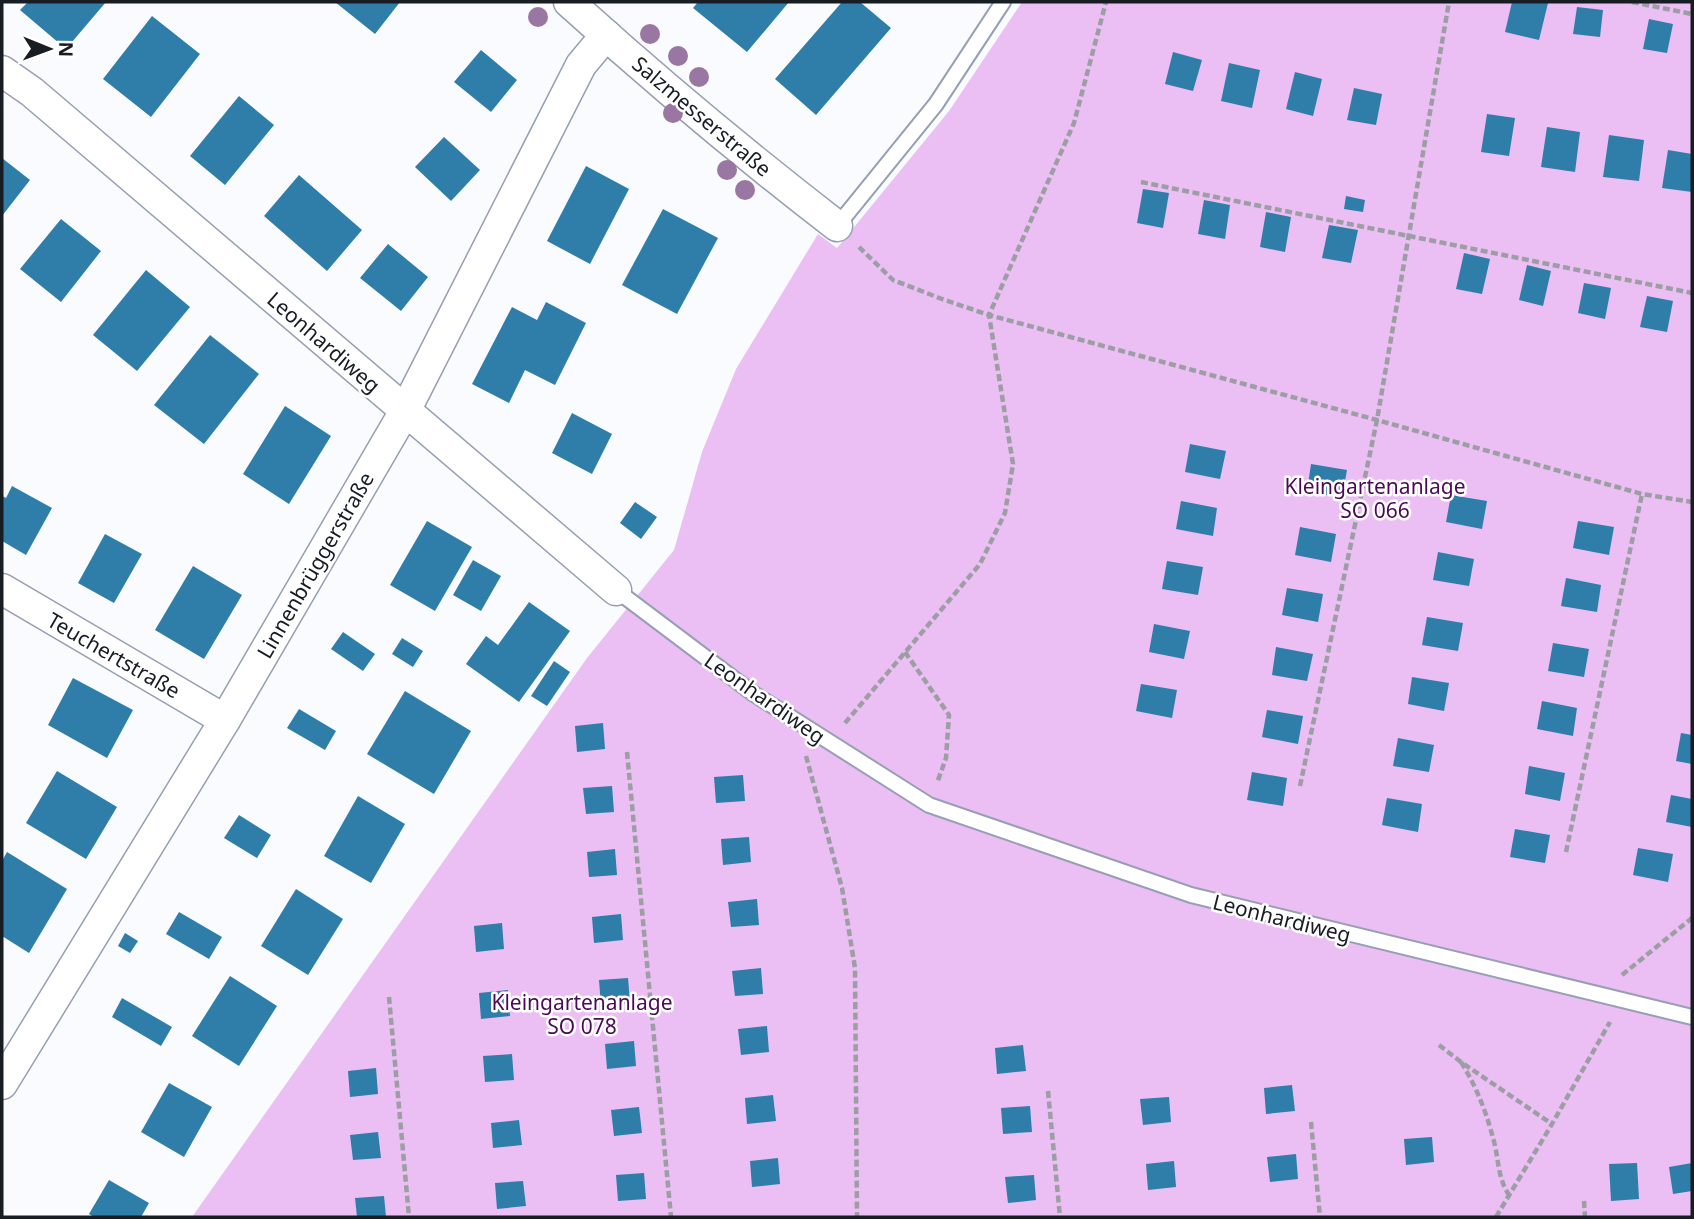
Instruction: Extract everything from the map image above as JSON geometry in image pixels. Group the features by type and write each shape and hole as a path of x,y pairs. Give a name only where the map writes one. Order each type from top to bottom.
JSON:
{"street":[{"name":"Salzmesserstraße","path":"569,2 777,179 837,226"},
{"name":"Linnenbrüggerstraße","path":"2,1084 225,720 405,411 581,65 606,35"},
{"name":"Leonhardiweg","path":"2,71 32,92 615,590"},
{"name":"Teuchertstraße","path":"2,589 225,720"}],"lane":[{"path":"837,226 936,104 1003,2"},
{"name":"Leonhardiweg","path":"615,590 754,694 929,805 1191,895 1692,1017"}],"path":[{"path":"829,743 980,564 1005,513 1013,464 989,315 1074,123 1107,2"},
{"path":"1300,786 1377,419 1449,2"},
{"path":"1632,2 1692,14"},
{"path":"1142,182 1692,293"},
{"path":"837,226 893,279 989,315 1377,419 1642,494 1692,502"},
{"path":"1566,852 1642,494"},
{"path":"905,652 949,715 946,758 929,805"},
{"path":"805,727 806,753 842,888 855,968 857,1217"},
{"path":"627,752 671,1217"},
{"path":"1598,994 1692,918"},
{"path":"389,997 409,1217"},
{"path":"1496,1217 1623,1000"},
{"path":"1439,1045 1552,1124"},
{"path":"1461,1062 1487,1115 1502,1184 1509,1196"},
{"path":"1048,1091 1060,1217"},
{"path":"1311,1122 1320,1217"},
{"path":"1584,1201 1585,1217"}],"green space":[{"path":"1022,2 1692,2 1692,1217 192,1217 587,658 674,550 702,452 736,369 818,234 837,248 949,111"}],"building":[{"path":"28,2 106,2 66,49 20,10"},
{"path":"335,2 400,2 375,34"},
{"path":"698,2 789,2 747,52 693,8"},
{"path":"842,2 860,2 891,28 816,115 775,79"},
{"path":"1512,2 1548,3 1539,40 1505,32"},
{"path":"1577,7 1603,10 1600,37 1573,34"},
{"path":"152,16 200,54 151,117 103,79"},
{"path":"1649,19 1673,24 1667,53 1643,49"},
{"path":"481,50 517,80 491,112 454,82"},
{"path":"1173,52 1202,60 1193,91 1165,84"},
{"path":"1229,63 1260,70 1252,108 1221,101"},
{"path":"1295,72 1322,79 1313,116 1286,109"},
{"path":"1354,88 1382,94 1376,125 1347,120"},
{"path":"239,96 274,125 225,185 190,156"},
{"path":"1487,114 1515,118 1509,156 1481,152"},
{"path":"1547,127 1580,132 1575,172 1541,167"},
{"path":"1609,135 1644,140 1639,181 1603,177"},
{"path":"444,137 480,170 451,201 415,167"},
{"path":"1668,150 1692,154 1692,192 1662,188"},
{"path":"2,158 30,180 2,216"},
{"path":"586,166 629,189 590,264 547,241"},
{"path":"299,175 362,230 327,271 264,216"},
{"path":"1143,189 1169,193 1163,228 1137,223"},
{"path":"1346,196 1365,200 1363,212 1344,209"},
{"path":"1204,200 1230,205 1225,239 1198,234"},
{"path":"663,209 718,238 677,314 622,285"},
{"path":"1266,212 1291,217 1285,252 1260,247"},
{"path":"61,219 101,251 61,302 20,269"},
{"path":"1329,225 1358,230 1351,263 1322,258"},
{"path":"388,244 428,277 401,311 360,278"},
{"path":"1464,253 1490,259 1482,294 1456,289"},
{"path":"1527,265 1551,271 1543,306 1519,300"},
{"path":"146,270 190,307 137,371 93,335"},
{"path":"1584,283 1611,288 1605,319 1578,313"},
{"path":"1647,296 1673,301 1667,332 1640,327"},
{"path":"546,302 586,323 555,385 525,370 509,403 472,384 512,307 537,320"},
{"path":"210,335 259,374 204,444 154,405"},
{"path":"285,406 331,436 289,504 243,474"},
{"path":"572,413 612,434 592,474 552,453"},
{"path":"1190,444 1226,451 1220,479 1185,472"},
{"path":"1311,464 1347,470 1342,498 1307,491"},
{"path":"12,486 52,508 26,555 2,541 2,496 6,498"},
{"path":"1451,495 1487,501 1482,529 1446,522"},
{"path":"1181,501 1217,508 1213,536 1176,529"},
{"path":"635,502 657,517 641,539 620,523"},
{"path":"427,521 472,547 435,611 390,585"},
{"path":"1578,521 1614,527 1609,555 1573,548"},
{"path":"1300,527 1336,534 1331,562 1295,555"},
{"path":"105,534 142,554 114,603 78,583"},
{"path":"1438,552 1474,559 1469,586 1433,580"},
{"path":"473,560 501,576 481,611 453,595"},
{"path":"1167,561 1203,567 1198,595 1162,589"},
{"path":"193,566 242,595 204,659 155,630"},
{"path":"1566,578 1601,585 1597,612 1561,606"},
{"path":"1287,588 1323,594 1318,622 1282,615"},
{"path":"529,602 570,631 519,702 466,664 486,636 498,645"},
{"path":"1427,617 1463,623 1458,651 1422,645"},
{"path":"1154,624 1190,631 1184,659 1149,652"},
{"path":"343,632 375,654 363,671 331,649"},
{"path":"402,638 423,651 413,667 392,654"},
{"path":"1553,643 1589,649 1584,677 1548,671"},
{"path":"1276,647 1313,654 1307,681 1272,675"},
{"path":"554,661 570,672 547,706 531,696"},
{"path":"1412,677 1449,683 1444,711 1408,704"},
{"path":"73,678 133,710 107,758 48,725"},
{"path":"1141,684 1177,690 1172,718 1136,711"},
{"path":"405,691 471,731 434,794 367,754"},
{"path":"1542,701 1577,708 1573,736 1537,729"},
{"path":"299,709 336,731 325,750 287,728"},
{"path":"1267,710 1303,716 1298,744 1262,737"},
{"path":"603,723 605,749 577,752 575,726"},
{"path":"1681,733 1692,735 1692,764 1676,761"},
{"path":"1398,738 1434,745 1429,772 1393,766"},
{"path":"1529,766 1565,773 1560,801 1525,794"},
{"path":"57,771 117,807 86,859 26,823"},
{"path":"1252,772 1287,778 1283,806 1247,800"},
{"path":"743,775 745,801 716,803 714,777"},
{"path":"612,786 614,812 586,814 583,788"},
{"path":"1671,795 1692,799 1692,827 1666,822"},
{"path":"358,796 405,824 371,883 324,856"},
{"path":"1387,798 1422,804 1418,832 1382,825"},
{"path":"239,815 271,835 257,858 224,838"},
{"path":"1515,829 1550,835 1545,863 1510,857"},
{"path":"749,837 751,862 723,865 721,839"},
{"path":"1638,848 1673,854 1668,882 1633,875"},
{"path":"615,849 617,875 589,877 587,852"},
{"path":"7,852 67,889 29,953 2,936 2,861"},
{"path":"296,889 343,919 308,975 261,946"},
{"path":"757,899 759,925 731,927 728,902"},
{"path":"179,912 222,937 209,959 166,934"},
{"path":"621,914 623,940 594,943 592,917"},
{"path":"502,923 504,949 476,952 474,926"},
{"path":"125,933 138,941 130,953 118,946"},
{"path":"761,968 763,994 735,996 732,971"},
{"path":"230,976 277,1006 239,1066 192,1036"},
{"path":"628,978 630,1003 601,1006 599,980"},
{"path":"508,990 510,1016 481,1019 479,993"},
{"path":"122,998 172,1027 161,1046 112,1017"},
{"path":"767,1026 769,1052 741,1055 738,1029"},
{"path":"634,1041 636,1066 607,1069 605,1044"},
{"path":"1023,1045 1026,1071 997,1074 995,1048"},
{"path":"512,1054 514,1080 485,1082 483,1056"},
{"path":"376,1068 378,1094 350,1097 348,1071"},
{"path":"169,1083 212,1107 184,1157 141,1132"},
{"path":"1292,1085 1295,1111 1266,1114 1264,1088"},
{"path":"773,1095 776,1121 747,1124 745,1098"},
{"path":"1169,1097 1171,1122 1143,1125 1140,1099"},
{"path":"1030,1106 1032,1132 1003,1134 1001,1108"},
{"path":"639,1107 642,1133 614,1136 611,1110"},
{"path":"519,1120 522,1145 493,1148 491,1123"},
{"path":"378,1132 381,1158 353,1160 350,1135"},
{"path":"1432,1137 1434,1162 1406,1165 1404,1139"},
{"path":"1296,1154 1298,1179 1270,1182 1267,1157"},
{"path":"778,1158 780,1184 752,1187 750,1161"},
{"path":"1174,1161 1176,1187 1148,1190 1146,1164"},
{"path":"1637,1163 1639,1199 1611,1201 1609,1164"},
{"path":"1692,1163 1692,1191 1673,1194 1669,1167"},
{"path":"644,1173 646,1199 618,1201 616,1175"},
{"path":"1034,1175 1036,1200 1008,1203 1005,1177"},
{"path":"109,1180 149,1203 141,1217 94,1217 89,1214"},
{"path":"523,1181 526,1206 497,1209 495,1183"},
{"path":"384,1196 386,1217 357,1217 355,1198"}],"park label":[{"name":"Kleingartenanlage SO 066","path":"1375,498"},
{"name":"Kleingartenanlage SO 078","path":"582,1014"}]}
